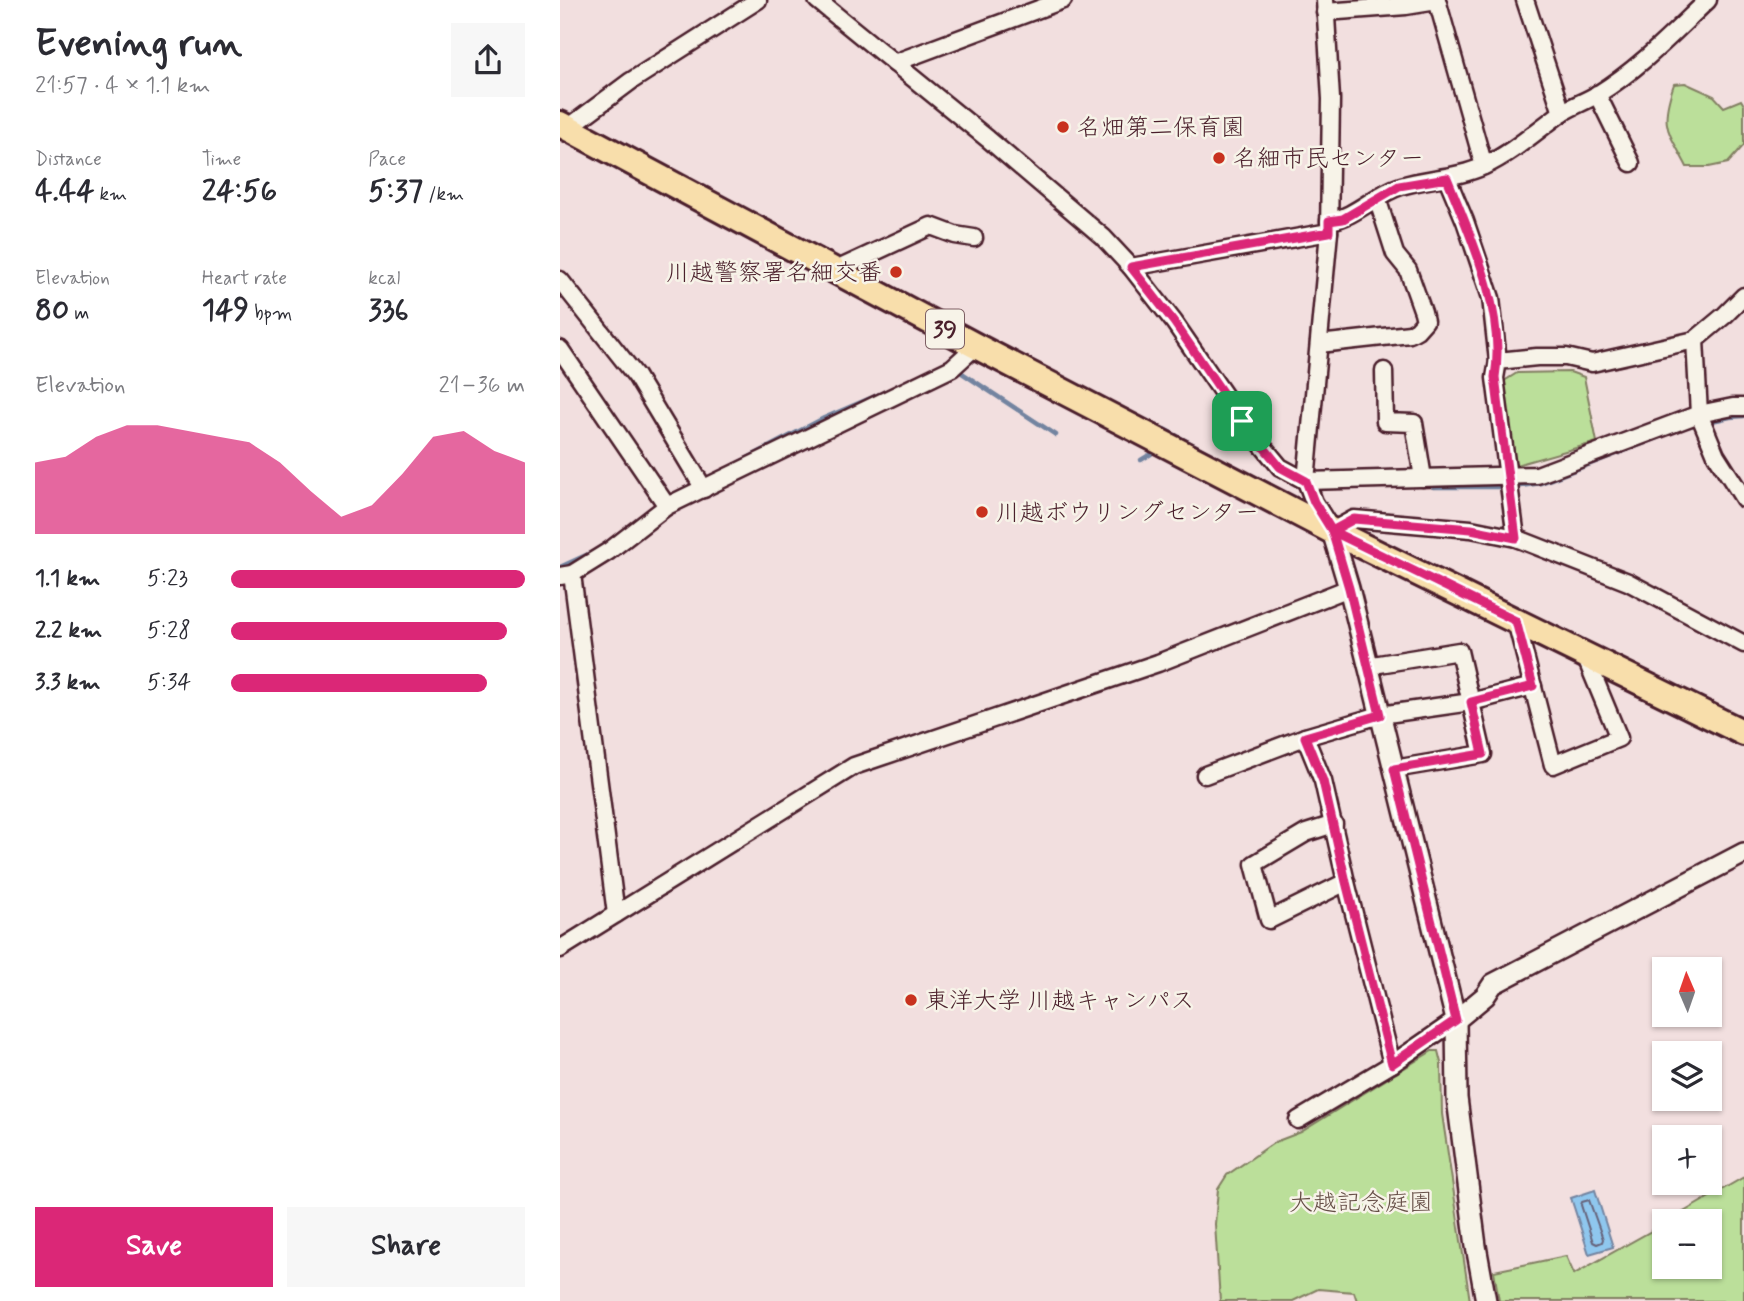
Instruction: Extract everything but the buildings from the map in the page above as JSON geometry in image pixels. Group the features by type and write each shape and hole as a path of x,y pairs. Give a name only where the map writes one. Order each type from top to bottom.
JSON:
{"main road":[{"name":"39","path":"563,129 1332,531 1744,733"}],"street":[{"path":"563,129 631,81 758,0"},
{"path":"817,0 1092,228 1131,267 1174,322 1242,421 1280,467 1306,481 1423,478 1509,484 1699,414 1744,407"},
{"path":"894,63 1028,7 1063,0"},
{"path":"1525,0 1562,113"},
{"path":"1131,267 1329,226 1399,186 1447,178 1484,166 1518,146 1562,113 1597,94 1665,42 1708,0"},
{"path":"1484,166 1437,1 1406,6 1325,6 1331,99 1329,226 1306,481 1314,502 1332,531 1349,588 1456,1020 1457,1098 1476,1246 1486,1301"},
{"path":"1597,94 1631,163"},
{"path":"1447,178 1491,298 1498,361 1495,377 1516,538"},
{"path":"1319,344 1410,334 1425,321 1408,270 1395,254 1377,198"},
{"path":"836,270 931,226 955,235 974,238"},
{"path":"560,280 636,376 704,489"},
{"path":"1498,361 1566,357 1592,363 1695,340 1744,296"},
{"path":"1695,340 1699,414 1716,456 1744,499"},
{"path":"616,914 566,575 609,551 667,506 947,371 976,345"},
{"path":"560,349 667,506"},
{"path":"1384,371 1385,422 1414,423 1423,478"},
{"path":"1332,531 1354,519 1471,529 1516,538 1628,582 1744,644"},
{"path":"560,950 854,766 1158,663 1349,588"},
{"path":"1516,621 1553,765 1619,738 1585,656"},
{"path":"1367,666 1459,651 1483,754 1394,769"},
{"path":"1205,775 1305,737 1380,715 1471,702 1533,686"},
{"path":"1305,737 1323,781 1392,1064"},
{"path":"1334,824 1306,833 1254,864 1269,920 1346,882"},
{"path":"1298,1120 1392,1064 1456,1020 1485,996 1493,984 1744,853"}],"green space":[{"path":"1685,83 1714,96 1724,107 1741,100 1744,105 1744,145 1728,163 1709,167 1687,167 1671,136 1667,119 1669,98 1674,84"},
{"path":"1570,372 1584,377 1597,442 1516,465 1501,383 1517,373"},
{"name":"大越記念庭園","path":"1432,1051 1438,1051 1441,1063 1442,1114 1470,1301 1357,1301 1354,1292 1318,1289 1293,1301 1220,1301 1215,1224 1218,1189 1227,1175 1275,1142 1301,1132"},
{"path":"1744,1177 1744,1301 1499,1301 1494,1271 1566,1256 1574,1274 1652,1231 1652,1279 1722,1279 1722,1209 1689,1209 1713,1195 1722,1195 1722,1190"}],"water":[{"path":"1595,1190 1613,1247 1589,1254 1571,1198"}],"waterway":[{"path":"962,373 1056,435"},
{"path":"736,464 824,418 889,390"},
{"path":"1685,427 1744,416"},
{"path":"1162,432 1164,429 1218,458"},
{"path":"1514,487 1541,483 1661,437"},
{"path":"1141,460 1151,454 1155,446"},
{"path":"1433,487 1505,487"},
{"path":"560,567 597,550"}],"place":[{"name":"名畑第二保育園","path":"1063,127"},
{"name":"名細市民センター","path":"1219,158"},
{"name":"川越警察署名細交番","path":"896,272"},
{"name":"川越ボウリングセンター","path":"982,512"},
{"name":"東洋大学 川越キャンパス","path":"911,1000"}],"route":[{"path":"1242,421 1174,322 1131,267 1329,232 1329,221 1343,219 1399,186 1447,178 1491,298 1498,361 1495,377 1516,538 1471,529 1354,519 1332,531 1516,621 1533,686 1471,702 1483,754 1394,769 1456,1020 1392,1064 1323,781 1305,737 1380,715 1332,531 1314,502 1306,481 1280,467 1242,421"}]}
